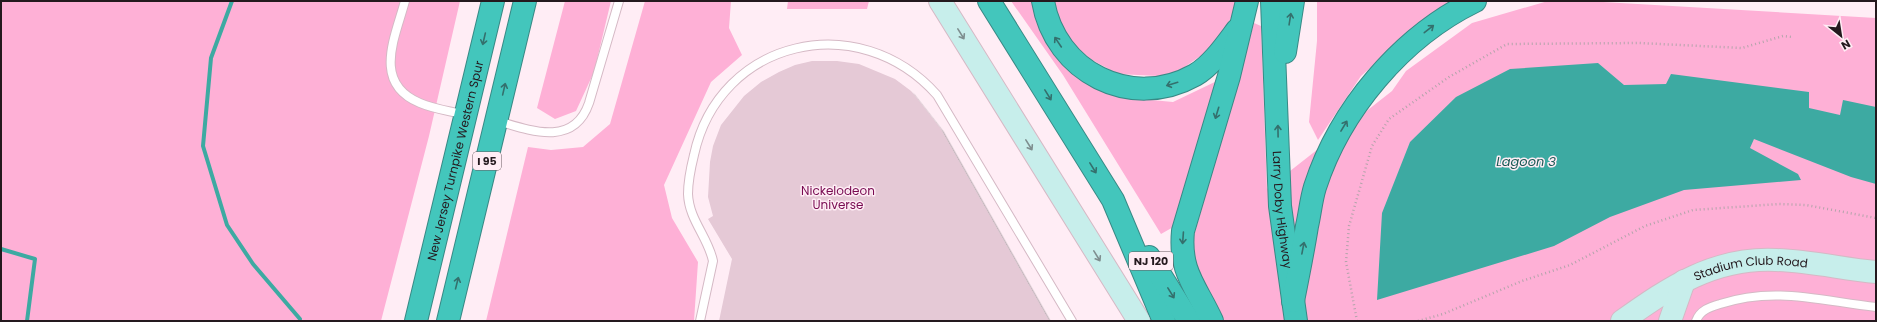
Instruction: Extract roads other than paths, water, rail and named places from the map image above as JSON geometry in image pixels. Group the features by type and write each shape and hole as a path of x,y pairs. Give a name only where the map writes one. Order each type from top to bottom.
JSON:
{"highway":[{"name":"New Jersey Turnpike Western Spur","path":"416,321 493,1"},
{"name":"I 95","path":"448,321 525,1"},
{"name":"NJ 120","path":"989,1 1189,321"},
{"path":"1042,1 1049,25 1069,56 1088,72 1112,83 1125,86 1151,88 1163,87 1196,74 1223,48 1241,25"},
{"path":"1212,321 1191,284 1185,268 1182,250 1183,236 1191,202 1229,76 1247,1"},
{"path":"1272,1 1277,99"},
{"path":"1277,99 1293,1"},
{"path":"1295,311 1314,189 1328,154 1346,122 1366,94 1399,55 1438,22 1475,1"},
{"name":"Larry Doby Highway","path":"1277,99 1280,206 1295,311"},
{"path":"1113,200 1164,321"}],"street":[{"path":"940,1 1128,312 1139,321"},
{"name":"Stadium Club Road","path":"1633,318 1684,281 1725,265 1755,260 1792,261 1876,272"},
{"path":"1670,321 1684,281"}],"lane":[{"path":"405,1 391,54 390,71 393,79 402,92 420,103 466,115"},
{"path":"497,121 531,130 548,132 565,130 579,122 590,103 619,1"},
{"path":"700,321 713,261 711,253 693,217 688,194 694,152 704,123 723,95 752,68 777,54 818,44 831,44 856,46 884,55 902,64 918,76 936,95 1072,321"},
{"path":"1696,321 1706,308 1730,300 1761,294 1798,296 1876,307"}],"water":[{"name":"Lagoon 3","path":"1598,63 1624,85 1666,84 1671,74 1809,92 1809,108 1840,115 1843,100 1876,107 1876,184 1851,177 1754,139 1750,148 1798,174 1801,180 1684,190 1610,217 1554,246 1377,300 1382,213 1410,142 1456,97 1510,69"}],"waterway":[{"path":"232,1 211,58 203,146 227,225 253,264 300,319"},
{"path":"1,249 35,259 27,321"}],"park label":[{"name":"Nickelodeon Universe","path":"838,197"}]}
